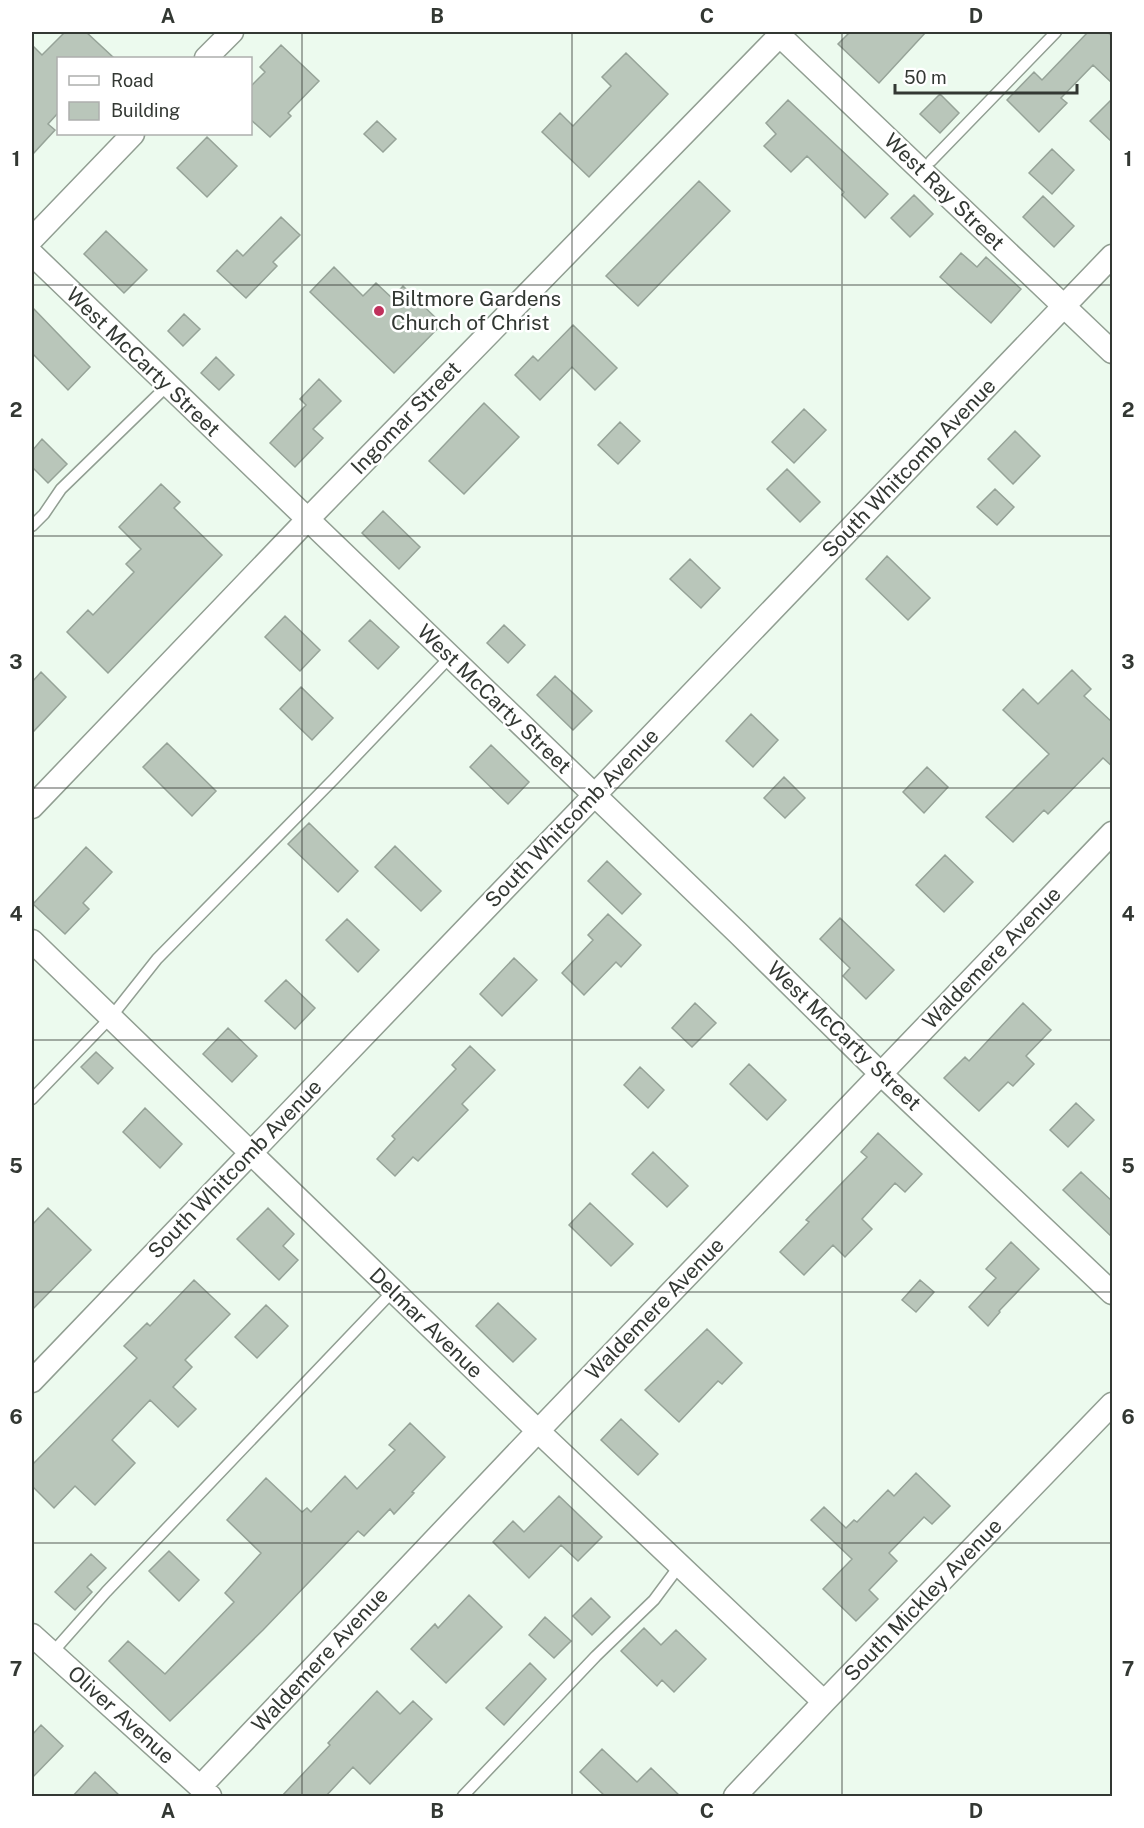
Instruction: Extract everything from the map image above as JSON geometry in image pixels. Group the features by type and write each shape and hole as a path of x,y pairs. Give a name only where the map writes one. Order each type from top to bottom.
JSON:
{"street":[{"path":"207,57 232,32"},
{"name":"West Ray Street","path":"780,33 1113,352"},
{"name":"Ingomar Street","path":"32,807 780,33"},
{"path":"32,239 133,135"},
{"name":"West McCarty Street","path":"32,254 881,1074 1113,1293"},
{"name":"South Whitcomb Avenue","path":"32,1381 1113,256"},
{"name":"Waldemere Avenue","path":"205,1792 538,1431 1113,833"},
{"name":"Delmar Avenue","path":"32,940 538,1431 824,1702"},
{"name":"South Mickley Avenue","path":"735,1797 1113,1404"},
{"name":"Oliver Avenue","path":"39,1645 205,1792"}],"lane":[{"path":"931,161 1056,32"},
{"path":"32,526 44,514 61,489 168,385"},
{"path":"32,1100 111,1017 157,959 450,657"},
{"path":"39,1645 106,1592 393,1291"},
{"path":"463,1797 596,1656 654,1600 680,1565"}],"building":[{"path":"65,32 86,32 113,57 57,57 57,114 48,124 55,130 32,155 32,45 42,55"},
{"path":"850,32 926,32 879,83 838,44"},
{"path":"1088,32 1107,32 1113,37 1113,84 1093,65 1061,98 1067,103 1039,132 1007,100 1034,72 1042,80"},
{"path":"281,45 319,81 288,113 291,116 270,137 252,121 252,85 265,72 260,67"},
{"path":"626,53 668,94 589,177 542,132 560,113 573,126 611,86 602,77"},
{"path":"940,94 959,113 940,133 920,114"},
{"path":"1113,98 1113,143 1090,121"},
{"path":"788,100 888,194 865,218 842,195 844,192 807,156 791,172 764,146 776,134 766,123"},
{"path":"377,121 396,139 383,152 364,134"},
{"path":"207,137 237,166 207,197 177,168"},
{"path":"1052,149 1074,170 1052,194 1029,173"},
{"path":"699,181 730,211 638,306 606,276"},
{"path":"914,195 933,214 910,237 891,218"},
{"path":"1043,196 1074,226 1054,247 1023,217"},
{"path":"281,217 300,235 273,262 277,266 246,298 217,271 237,250 243,256"},
{"path":"106,231 147,270 124,293 84,254"},
{"path":"961,253 977,267 986,257 1021,289 991,323 940,277"},
{"name":"Biltmore Gardens Church of Christ","path":"334,267 363,296 376,283 392,298 403,286 442,324 394,373 310,292"},
{"path":"32,307 90,367 68,390 32,353"},
{"path":"184,314 200,329 183,346 168,331"},
{"path":"573,325 617,368 595,390 572,367 540,400 515,375 533,356 538,361"},
{"path":"216,357 234,375 219,390 201,373"},
{"path":"319,379 341,401 313,429 323,438 295,467 270,443 306,405 300,399"},
{"path":"484,403 519,437 464,494 429,461"},
{"path":"804,409 826,430 794,463 772,442"},
{"path":"620,422 640,441 618,464 598,445"},
{"path":"1015,431 1040,456 1013,484 988,459"},
{"path":"42,439 67,464 48,483 32,467 32,451"},
{"path":"787,469 820,502 800,522 767,489"},
{"path":"161,484 180,502 174,508 222,555 108,673 67,632 88,610 93,615 134,572 126,564 141,549 119,527"},
{"path":"995,489 1014,507 997,525 977,507"},
{"path":"383,511 420,547 399,569 362,533"},
{"path":"887,556 930,598 908,620 866,579"},
{"path":"690,559 720,588 701,608 670,579"},
{"path":"285,616 320,650 300,671 265,637"},
{"path":"370,620 399,647 378,669 349,641"},
{"path":"504,625 525,645 508,663 487,643"},
{"path":"1072,670 1091,689 1084,696 1113,723 1113,767 1103,758 1048,814 1044,810 1013,842 986,817 1049,754 1003,710 1023,689 1038,704"},
{"path":"41,672 66,697 32,733 32,682"},
{"path":"555,676 592,711 573,730 537,695"},
{"path":"301,687 333,718 312,740 280,709"},
{"path":"751,714 778,740 753,767 726,741"},
{"path":"167,743 216,791 192,816 143,767"},
{"path":"491,745 529,782 508,804 470,767"},
{"path":"927,767 948,787 924,813 903,792"},
{"path":"784,777 805,798 785,818 764,798"},
{"path":"309,823 358,871 338,892 288,844"},
{"path":"395,846 441,891 421,911 375,867"},
{"path":"86,847 112,872 83,903 89,909 65,934 33,904"},
{"path":"945,855 973,882 944,912 916,885"},
{"path":"607,861 641,894 622,914 588,881"},
{"path":"608,914 641,945 621,967 616,962 584,995 562,973 593,940 588,935"},
{"path":"840,918 894,970 866,999 843,976 850,968 820,939"},
{"path":"347,919 379,950 358,972 326,940"},
{"path":"514,958 537,980 502,1016 480,994"},
{"path":"286,980 315,1008 295,1029 265,1001"},
{"path":"695,1003 716,1023 692,1047 672,1028"},
{"path":"1023,1003 1051,1030 1026,1056 1034,1064 1013,1086 1008,1082 979,1111 944,1078 965,1057 969,1061"},
{"path":"228,1028 257,1056 232,1082 203,1054"},
{"path":"470,1046 495,1070 462,1104 468,1110 418,1161 413,1157 395,1176 377,1159 395,1139 392,1136 456,1069 452,1065"},
{"path":"96,1052 113,1068 98,1084 81,1067"},
{"path":"749,1064 786,1100 767,1120 730,1084"},
{"path":"640,1067 664,1090 648,1108 624,1085"},
{"path":"1076,1103 1094,1120 1068,1147 1050,1130"},
{"path":"145,1108 182,1144 160,1168 123,1132"},
{"path":"878,1133 922,1174 905,1192 895,1183 862,1219 872,1229 845,1257 833,1245 804,1275 780,1252 809,1222 806,1220 867,1157 861,1152"},
{"path":"653,1152 688,1186 667,1207 632,1174"},
{"path":"1081,1172 1113,1202 1113,1238 1063,1190"},
{"path":"590,1203 633,1244 611,1266 569,1225"},
{"path":"48,1208 91,1250 32,1310 32,1225"},
{"path":"268,1208 294,1234 283,1246 298,1260 279,1280 237,1239"},
{"path":"1011,1242 1039,1269 999,1311 988,1326 969,1307 996,1278 986,1269"},
{"path":"194,1280 230,1314 185,1360 192,1367 173,1387 196,1409 178,1427 150,1400 112,1440 135,1463 95,1505 75,1486 54,1508 32,1486 32,1465 137,1358 124,1346 147,1323 150,1326"},
{"path":"920,1280 934,1292 916,1312 902,1300"},
{"path":"498,1303 536,1339 513,1362 476,1326"},
{"path":"266,1305 288,1326 257,1358 235,1337"},
{"path":"707,1329 742,1363 722,1384 718,1381 679,1422 645,1390"},
{"path":"621,1419 658,1454 638,1475 601,1440"},
{"path":"410,1423 445,1457 394,1514 390,1509 364,1536 358,1531 263,1630 170,1721 109,1661 128,1641 165,1674 234,1602 225,1593 261,1553 227,1520 266,1478 302,1512 307,1508 311,1512 345,1476 357,1489 395,1450 389,1445"},
{"path":"916,1473 950,1506 932,1524 924,1517 889,1553 897,1561 869,1590 878,1599 856,1621 823,1589 852,1559 811,1520 824,1507 846,1528 854,1520 857,1522 888,1490 894,1496"},
{"path":"559,1496 602,1537 578,1561 561,1545 529,1578 493,1542 513,1521 524,1532"},
{"path":"169,1551 199,1580 179,1601 149,1571"},
{"path":"91,1554 106,1568 87,1587 92,1592 75,1610 55,1592"},
{"path":"469,1595 502,1627 446,1683 411,1649 435,1624 438,1628"},
{"path":"591,1598 610,1617 592,1635 573,1616"},
{"path":"545,1617 571,1641 554,1658 529,1635"},
{"path":"644,1628 661,1645 676,1630 706,1659 674,1692 662,1680 657,1686 621,1651"},
{"path":"530,1663 546,1679 504,1725 486,1708"},
{"path":"377,1691 400,1714 413,1701 432,1719 370,1784 353,1767 325,1797 281,1797 330,1745 328,1743"},
{"path":"41,1725 63,1746 32,1778 32,1735"},
{"path":"602,1749 637,1782 651,1768 681,1797 606,1797 580,1772"},
{"path":"95,1772 121,1797 72,1797"}],"place":[{"name":"Biltmore Gardens Church of Christ","path":"379,311"}]}
